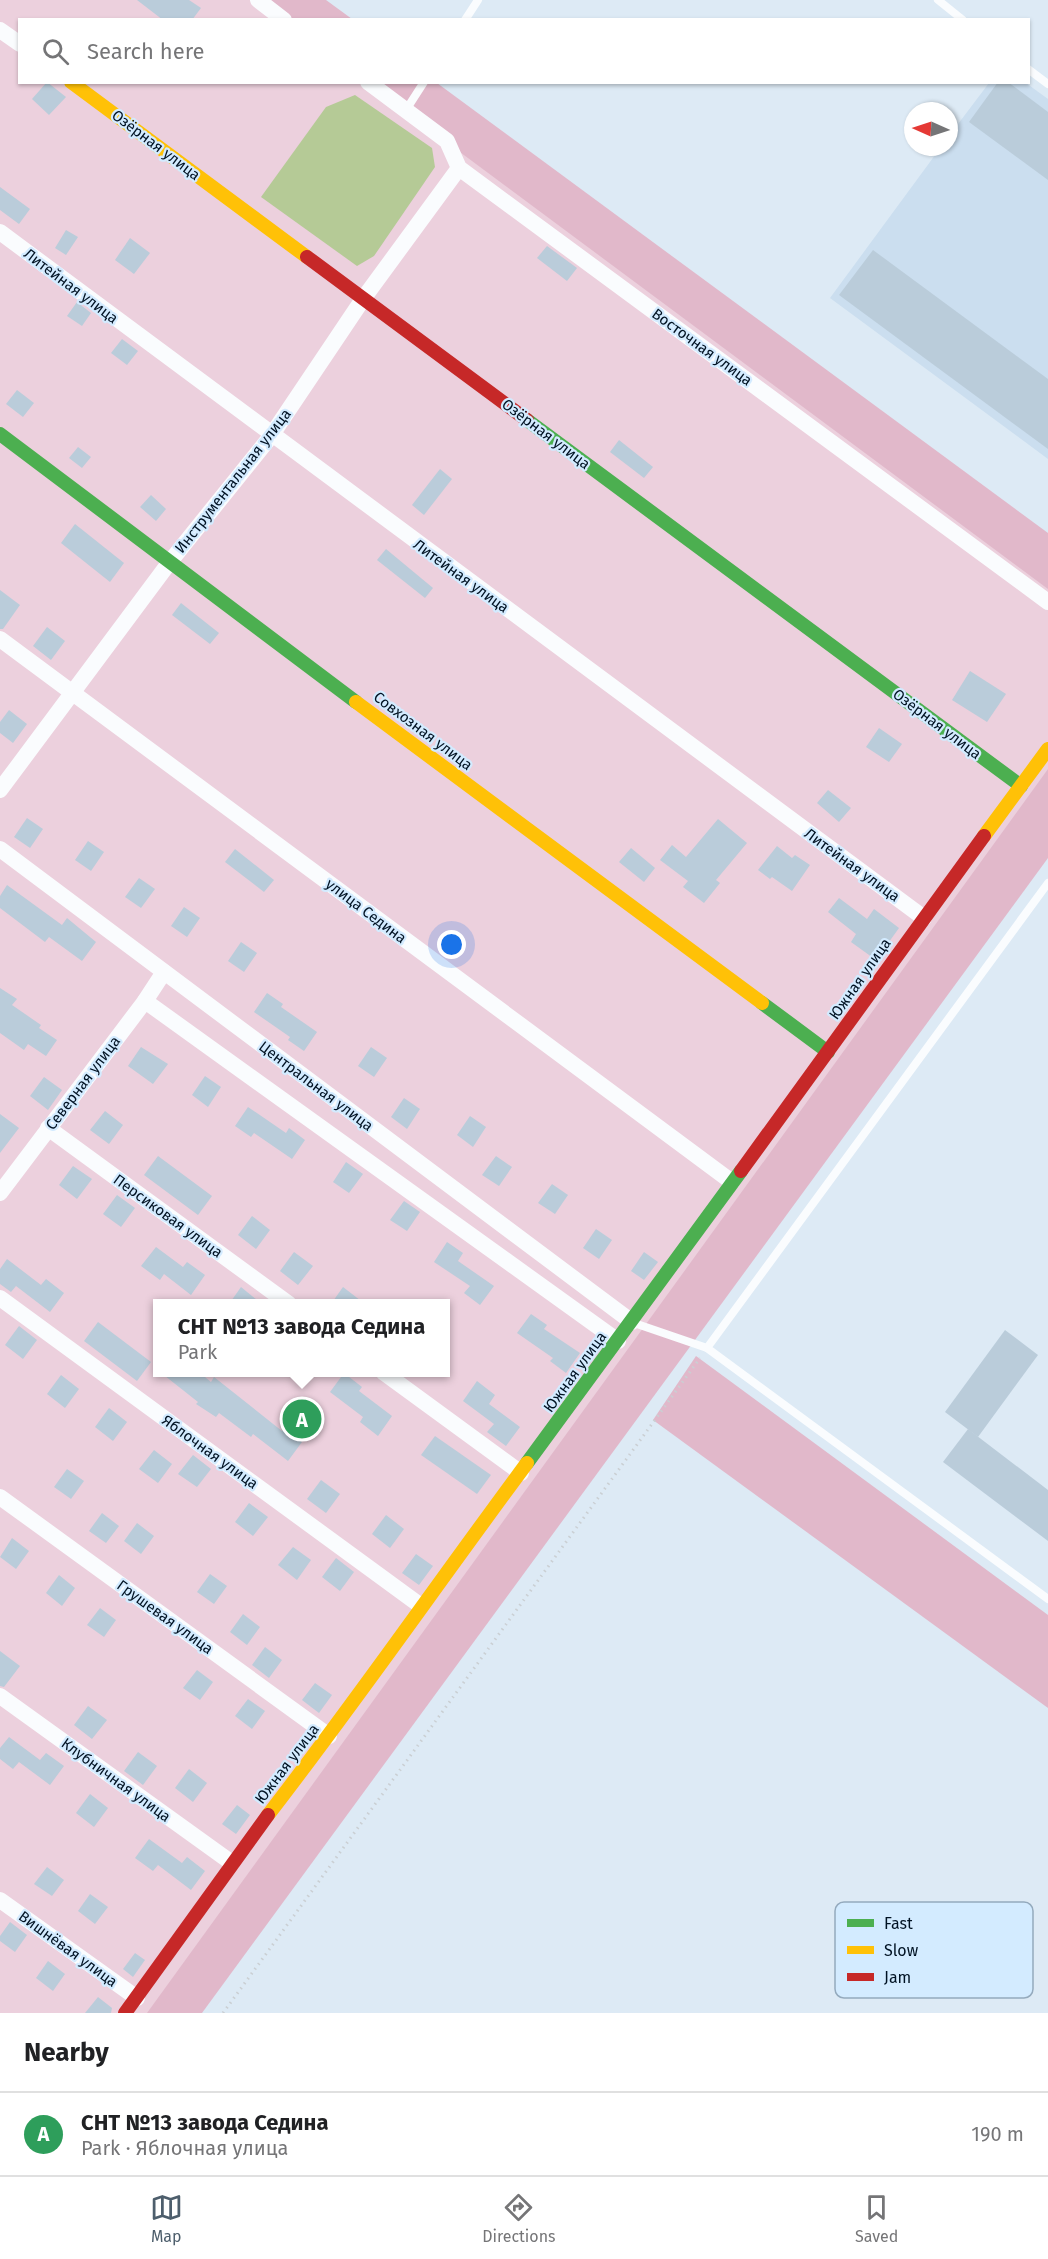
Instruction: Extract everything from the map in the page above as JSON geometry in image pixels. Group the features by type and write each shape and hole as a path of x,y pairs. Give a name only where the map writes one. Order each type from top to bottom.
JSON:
{"street":[{"path":"258,0 281,18"},
{"path":"0,30 18,43"},
{"name":"Озёрная улица","path":"74,84 1021,786"},
{"name":"Восточная улица","path":"371,84 447,141 459,168 1048,602"},
{"name":"Инструментальная улица","path":"0,790 169,562 271,436 363,299 459,168"},
{"name":"Литейная улица","path":"0,232 271,436 924,918"},
{"name":"Совхозная улица","path":"0,434 828,1052"},
{"name":"улица Седина","path":"0,639 732,1182"},
{"name":"Южная улица","path":"125,2013 232,1863 329,1736 421,1606 632,1322 1048,749"},
{"name":"Центральная улица","path":"0,849 632,1322"},
{"name":"Северная улица","path":"0,1193 145,1001 164,972"},
{"name":"Центральная улица","path":"145,1001 618,1341"},
{"name":"Персиковая улица","path":"48,1128 282,1299"},
{"name":"Яблочная улица","path":"0,1298 421,1606"},
{"path":"390,1377 521,1473"},
{"name":"Грушевая улица","path":"0,1497 329,1736"},
{"name":"Клубничная улица","path":"0,1696 232,1863"},
{"name":"Вишнёвая улица","path":"0,1900 137,1998"}],"lane":[{"path":"466,18 478,0"},
{"path":"938,0 960,18"},
{"path":"1030,70 1048,84"},
{"path":"406,110 423,84"},
{"path":"707,1348 1048,883"},
{"path":"632,1322 707,1348 1048,1599"}],"path":[{"path":"223,2013 707,1348"}],"shaded area":[{"path":"0,0 311,0 336,18 18,18 18,84 424,84 1048,543 1048,824 158,2013 0,2013"},
{"path":"256,0 326,0 351,18 282,18"},
{"path":"368,84 438,84 1048,533 1048,589"},
{"path":"988,84 1027,84 1048,99 1048,459 830,298 934,156 958,156 958,124"},
{"path":"355,95 432,148 435,167 374,256 357,266 261,197 326,107"},
{"path":"1048,769 1048,858 202,2013 147,2013"},
{"path":"696,1356 1048,1615 1048,1708 653,1420"}],"building":[{"path":"137,0 189,0 201,8 194,18 160,18"},
{"path":"45,84 50,84 66,97 49,115 32,99"},
{"path":"997,84 1011,84 1048,112 1048,180 969,122"},
{"path":"0,187 30,209 19,224 0,210"},
{"path":"66,230 78,237 66,255 55,248"},
{"path":"130,238 150,253 134,274 115,260"},
{"path":"547,246 577,268 567,281 537,258"},
{"path":"873,250 1048,379 1048,449 839,295"},
{"path":"77,302 91,313 82,326 67,316"},
{"path":"122,339 138,351 127,365 111,353"},
{"path":"17,390 34,403 23,417 6,404"},
{"path":"619,440 653,467 644,478 610,452"},
{"path":"78,447 91,457 82,468 69,458"},
{"path":"440,469 452,479 424,515 412,505"},
{"path":"151,495 166,509 156,521 140,507"},
{"path":"75,524 124,563 110,582 61,543"},
{"path":"386,549 433,588 425,598 377,560"},
{"path":"0,590 20,605 3,629 0,629"},
{"path":"181,603 219,633 210,644 172,615"},
{"path":"47,627 65,641 51,660 33,646"},
{"path":"970,671 1006,694 987,722 952,700"},
{"path":"9,710 27,724 13,743 0,733 0,722"},
{"path":"879,728 902,744 889,762 866,747"},
{"path":"828,790 851,808 839,822 817,803"},
{"path":"27,818 43,829 30,848 14,837"},
{"path":"718,819 747,843 716,880 720,883 704,903 683,887 688,881 660,860 672,845 686,857"},
{"path":"88,841 104,852 91,871 75,860"},
{"path":"777,846 792,858 795,855 810,865 792,891 758,870"},
{"path":"631,848 655,868 644,882 619,862"},
{"path":"235,849 274,880 264,892 225,862"},
{"path":"139,878 155,889 141,908 125,897"},
{"path":"7,885 62,925 67,918 96,942 82,961 49,937 45,942 0,908 0,896"},
{"path":"839,898 867,919 874,909 899,928 876,960 851,942 856,934 828,912"},
{"path":"184,907 200,918 187,937 171,926"},
{"path":"241,942 257,953 244,972 228,961"},
{"path":"0,988 17,999 12,1005 41,1025 39,1028 57,1040 46,1056 28,1044 24,1050 0,1033"},
{"path":"267,993 283,1004 281,1007 317,1032 304,1051 288,1040 290,1037 254,1012"},
{"path":"141,1047 168,1064 153,1084 128,1066"},
{"path":"371,1047 387,1058 374,1077 358,1066"},
{"path":"205,1076 221,1087 208,1107 192,1095"},
{"path":"44,1077 62,1090 48,1110 30,1096"},
{"path":"404,1098 420,1109 407,1129 391,1117"},
{"path":"248,1107 286,1133 289,1128 305,1140 292,1159 254,1133 251,1137 235,1126"},
{"path":"105,1111 123,1125 109,1144 90,1130"},
{"path":"0,1114 19,1128 0,1153"},
{"path":"470,1116 486,1127 473,1147 457,1135"},
{"path":"158,1156 212,1196 198,1215 144,1175"},
{"path":"496,1156 512,1167 499,1186 482,1175"},
{"path":"346,1162 363,1174 349,1193 333,1182"},
{"path":"73,1166 92,1179 77,1199 59,1185"},
{"path":"552,1184 568,1195 555,1214 538,1203"},
{"path":"117,1195 135,1208 121,1227 103,1214"},
{"path":"404,1201 420,1212 407,1231 390,1220"},
{"path":"252,1216 270,1230 256,1249 238,1235"},
{"path":"596,1229 612,1240 599,1259 583,1248"},
{"path":"447,1242 463,1253 458,1261 494,1286 480,1305 464,1293 470,1286 434,1262"},
{"path":"156,1247 183,1267 187,1262 205,1275 191,1295 164,1274 160,1280 141,1266"},
{"path":"294,1252 313,1266 298,1285 280,1271"},
{"path":"644,1252 658,1262 644,1280 631,1271"},
{"path":"7,1259 41,1285 46,1279 64,1293 50,1312 16,1286 11,1292 0,1284 0,1269"},
{"path":"241,1287 256,1299 233,1299"},
{"path":"343,1287 359,1299 335,1299"},
{"path":"531,1314 547,1325 544,1329 580,1353 566,1373 550,1361 553,1358 517,1333"},
{"path":"98,1322 151,1362 137,1381 84,1341"},
{"path":"19,1326 37,1340 23,1359 5,1345"},
{"path":"1005,1330 1038,1355 978,1437 945,1412"},
{"path":"61,1375 79,1389 65,1408 47,1394"},
{"path":"166,1377 205,1377 211,1382 214,1377 282,1431 284,1428 302,1442 288,1461 253,1434 251,1437 219,1413 216,1417 196,1404 198,1402"},
{"path":"341,1377 349,1377 362,1387 359,1391 392,1416 378,1436 360,1422 363,1417 330,1392"},
{"path":"477,1381 495,1395 489,1404 520,1427 506,1446 487,1432 494,1424 463,1401"},
{"path":"109,1408 127,1422 113,1441 95,1427"},
{"path":"968,1429 1048,1490 1048,1541 943,1462"},
{"path":"435,1436 491,1475 477,1494 421,1455"},
{"path":"154,1450 172,1464 158,1483 139,1469"},
{"path":"193,1455 211,1469 197,1487 178,1474"},
{"path":"67,1469 84,1481 71,1499 54,1487"},
{"path":"321,1480 340,1494 326,1513 307,1499"},
{"path":"249,1503 268,1517 253,1536 235,1522"},
{"path":"102,1513 119,1526 106,1543 89,1531"},
{"path":"386,1515 404,1529 390,1548 372,1534"},
{"path":"137,1523 154,1536 141,1554 124,1541"},
{"path":"12,1538 29,1551 16,1569 0,1557"},
{"path":"293,1547 311,1560 297,1580 278,1565"},
{"path":"416,1554 433,1566 419,1585 402,1573"},
{"path":"336,1558 354,1572 340,1591 322,1577"},
{"path":"210,1574 227,1586 214,1604 197,1592"},
{"path":"59,1575 75,1588 62,1606 46,1593"},
{"path":"100,1608 116,1620 104,1637 87,1625"},
{"path":"243,1614 260,1627 247,1645 230,1632"},
{"path":"265,1647 282,1660 269,1678 252,1665"},
{"path":"0,1651 20,1666 4,1687 0,1686"},
{"path":"197,1670 213,1682 200,1700 183,1688"},
{"path":"315,1683 332,1695 319,1713 302,1700"},
{"path":"248,1699 265,1711 252,1729 235,1716"},
{"path":"88,1706 107,1720 92,1739 74,1725"},
{"path":"9,1737 40,1760 46,1753 64,1766 50,1785 19,1762 13,1769 0,1759 0,1748"},
{"path":"138,1752 157,1766 143,1785 124,1771"},
{"path":"189,1769 207,1783 193,1802 175,1788"},
{"path":"90,1794 108,1808 94,1827 76,1813"},
{"path":"237,1805 250,1815 236,1834 222,1824"},
{"path":"149,1839 182,1863 187,1857 205,1871 191,1890 158,1865 153,1871 135,1858"},
{"path":"47,1867 64,1880 52,1896 34,1884"},
{"path":"90,1894 108,1907 95,1924 78,1911"},
{"path":"10,1922 27,1935 15,1952 0,1941 0,1936"},
{"path":"135,1953 145,1960 133,1977 123,1969"},
{"path":"48,1961 65,1974 53,1991 36,1978"},
{"path":"98,1997 112,2008 111,2013 85,2013"}],"traffic: fast":[{"path":"527,420 1021,786"},
{"path":"0,434 356,702"},
{"path":"762,1003 828,1052"},
{"path":"527,1463 741,1171"}],"traffic: slow":[{"path":"74,84 307,257"},
{"path":"356,702 762,1003"},
{"path":"984,836 1048,749"},
{"path":"268,1815 527,1463"}],"traffic: jam":[{"path":"307,257 527,420"},
{"path":"741,1171 984,836"},
{"path":"125,2013 268,1815"}],"place":[{"name":"СНТ №13 завода Седина","path":"302,1419"}]}
